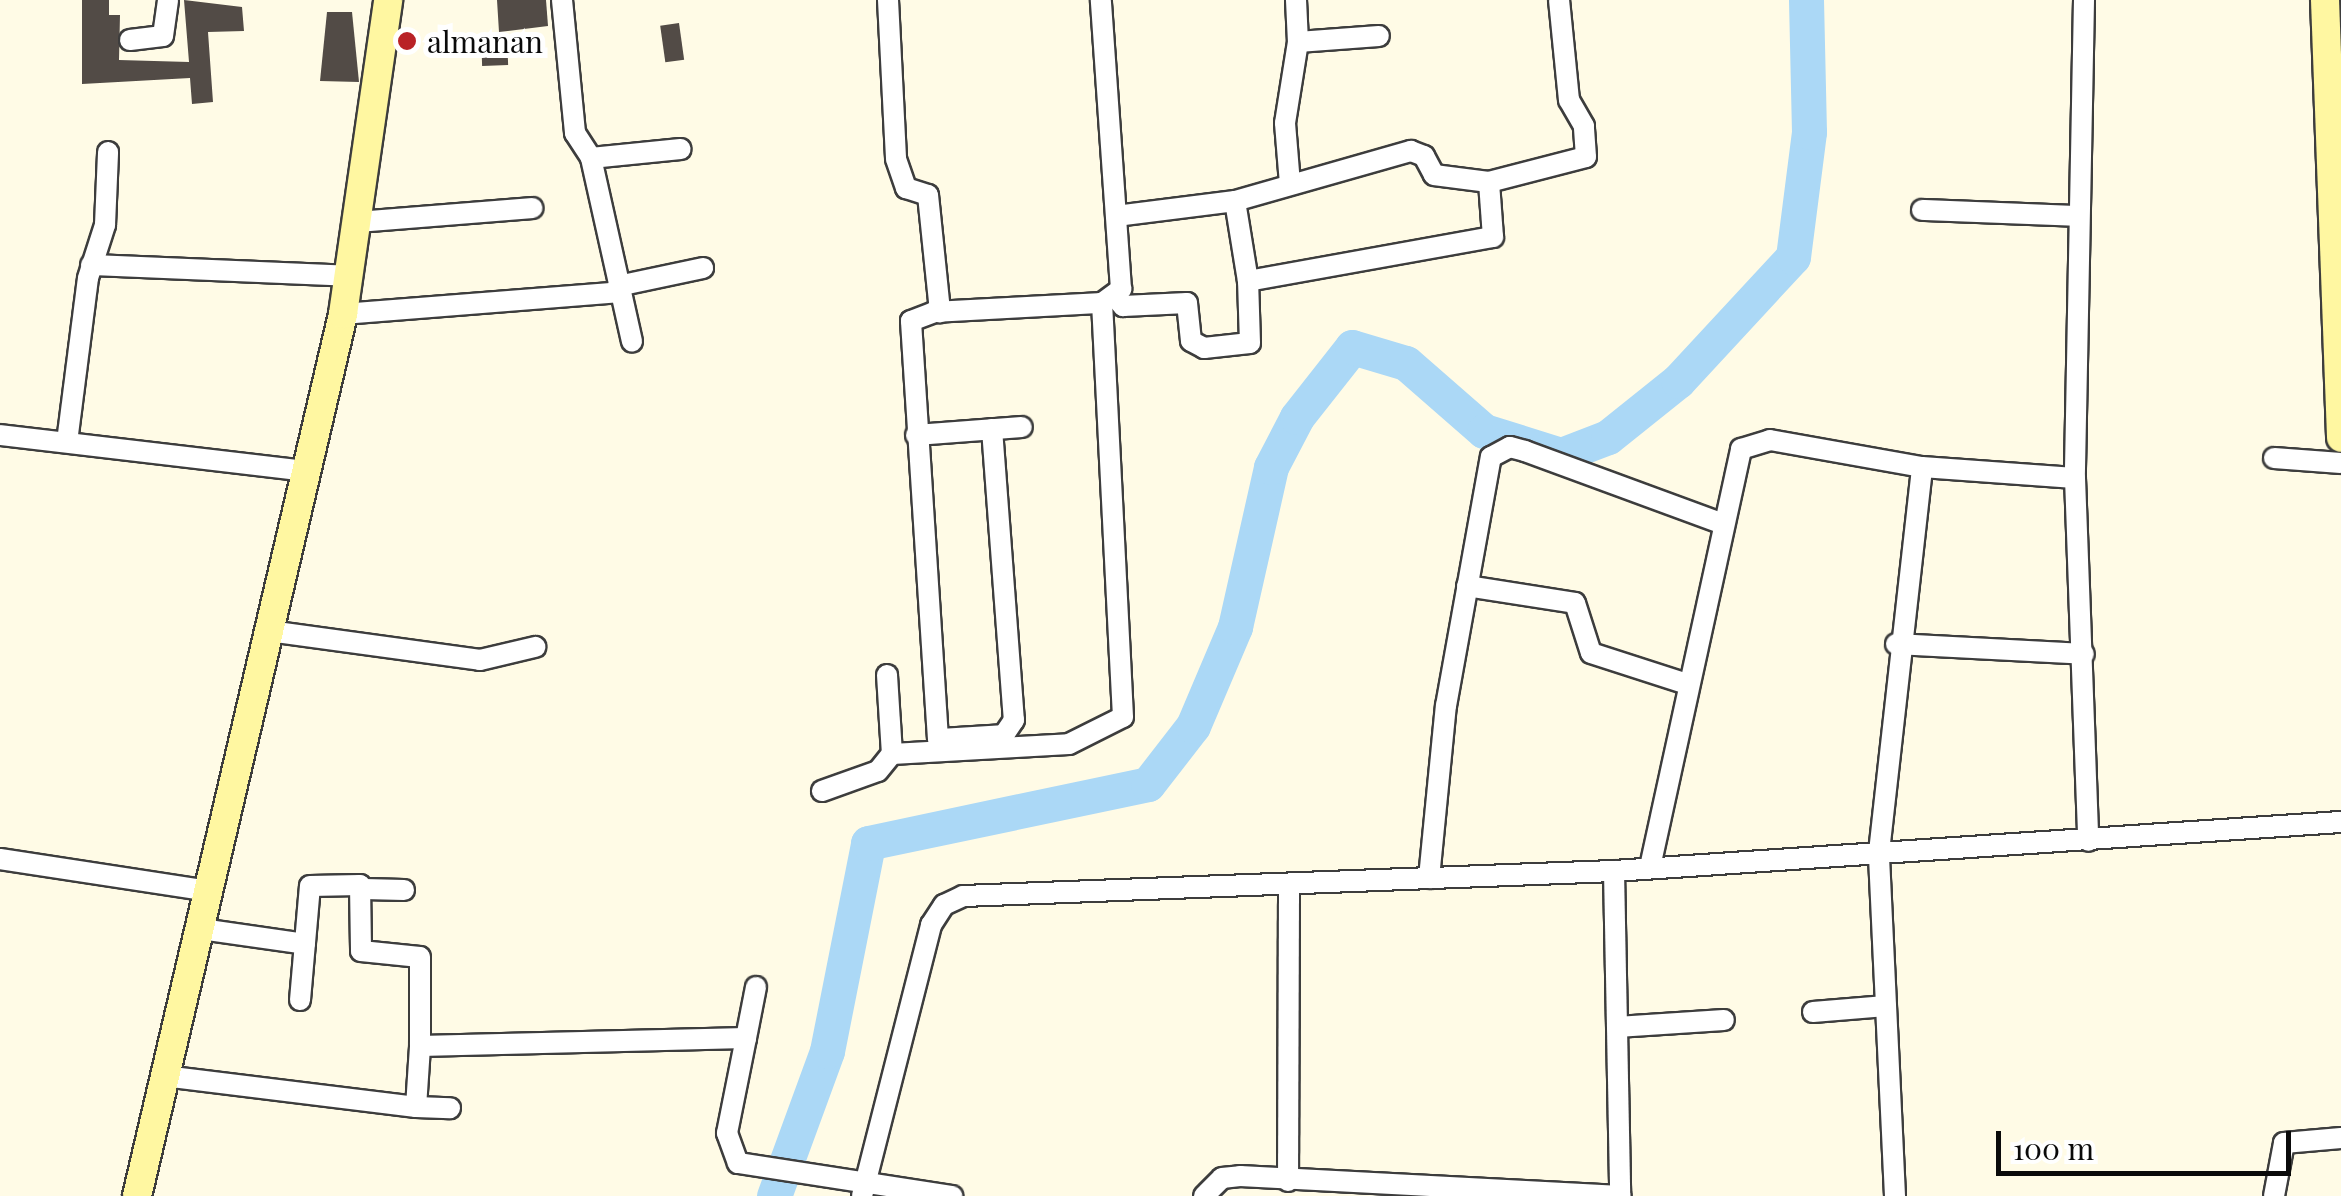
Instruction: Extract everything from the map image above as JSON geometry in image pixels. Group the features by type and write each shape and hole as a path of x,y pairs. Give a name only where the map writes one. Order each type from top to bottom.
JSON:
{"street":[{"path":"130,40 163,36 168,0"},
{"path":"136,1196 343,314 388,0"},
{"path":"562,0 575,134 591,158 632,341"},
{"path":"888,0 896,160 906,188 928,195 940,312"},
{"path":"938,745 1068,744 1124,717 1109,300 1116,216 1101,0"},
{"path":"1290,184 1285,123 1298,42 1296,0"},
{"path":"1116,216 1235,201 1411,151 1424,156 1434,175 1489,182 1586,157 1590,148 1570,100 1559,0"},
{"path":"2084,0 2075,478 2088,841"},
{"path":"2325,0 2341,438"},
{"path":"1298,42 1378,36"},
{"path":"591,158 681,149"},
{"path":"67,442 91,265 105,225 108,152"},
{"path":"1248,281 1493,237 1489,182"},
{"path":"938,745 909,331 918,316 940,312 1109,300 1122,306 1187,303 1192,341 1227,347 1250,343 1248,281 1235,201"},
{"path":"358,222 532,208"},
{"path":"1922,210 2078,216"},
{"path":"91,265 350,276"},
{"path":"343,314 619,289 704,268"},
{"path":"916,435 1022,427"},
{"path":"822,791 878,771 892,754 1004,735 1014,720 992,430"},
{"path":"0,435 306,470"},
{"path":"1650,867 1733,466 1754,441 1922,467 2075,478"},
{"path":"1429,878 1467,586 1485,474 1492,457 1510,447 1721,522"},
{"path":"2274,458 2341,463"},
{"path":"1895,1196 1879,852 1896,644 1922,467"},
{"path":"1467,586 1574,604 1591,654 1687,684"},
{"path":"269,631 480,660 534,648"},
{"path":"1896,644 2084,654"},
{"path":"888,674 892,754"},
{"path":"864,1189 932,925 944,905 985,892 1614,871 2341,822"},
{"path":"0,859 209,890"},
{"path":"1204,1196 1222,1178 1620,1195 1614,871"},
{"path":"300,1000 314,880 364,889 404,890"},
{"path":"1288,1182 1289,884"},
{"path":"364,889 361,951 420,958 416,1107"},
{"path":"201,929 305,944"},
{"path":"756,986 729,1154 767,1169 833,1178 864,1189 952,1196"},
{"path":"1813,1012 1886,1006"},
{"path":"1617,1027 1724,1020"},
{"path":"420,1046 746,1038"},
{"path":"164,1076 450,1108"},
{"path":"2274,1196 2276,1154 2284,1142 2341,1138"}],"building":[{"path":"82,0 109,0 109,15 120,15 119,60 189,62 184,0 242,7 244,31 208,32 213,102 192,104 190,78 82,84"},
{"path":"497,0 546,0 548,26 499,32"},
{"path":"327,12 352,12 359,82 320,81"},
{"path":"679,23 684,60 665,62 660,26"},
{"path":"507,33 508,65 482,66 481,34"}],"waterway":[{"path":"774,1196 827,1051 868,843 1148,784 1193,726 1235,627 1271,467 1297,417 1352,347 1406,363 1484,431 1561,455 1608,437 1678,381 1793,257 1809,132 1806,0"}],"place":[{"name":"almanan","path":"407,41"}]}
